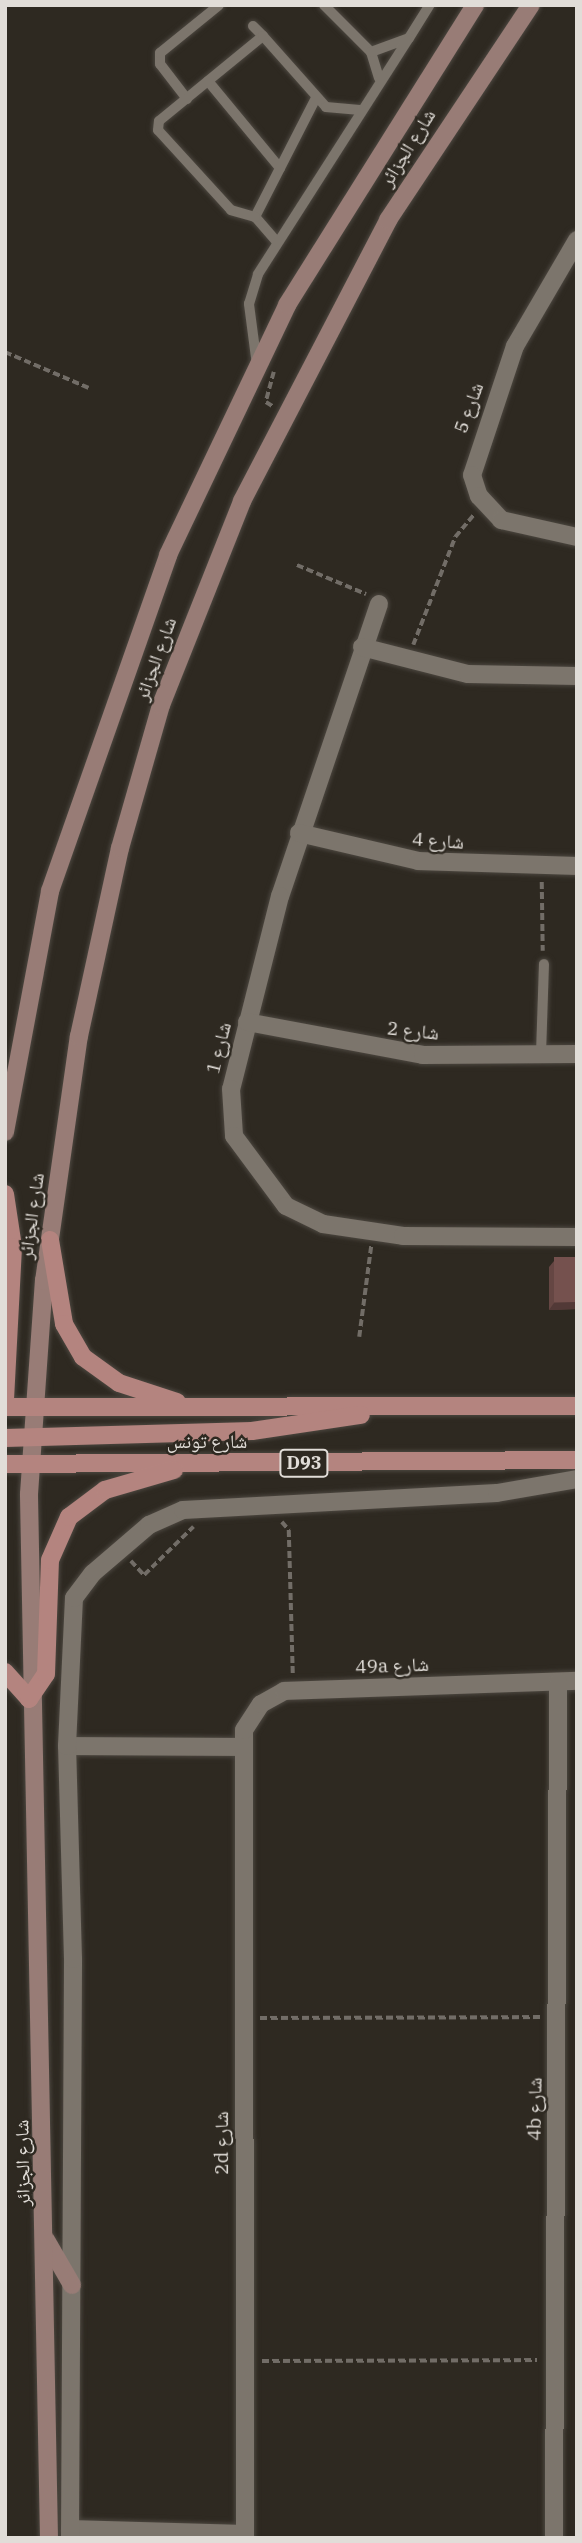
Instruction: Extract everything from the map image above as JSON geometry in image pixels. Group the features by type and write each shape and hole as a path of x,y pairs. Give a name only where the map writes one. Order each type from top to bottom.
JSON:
{"main road":[{"name":"شارع الجزائر","path":"5,1132 25,1001 63,846 164,566 257,366 317,252 475,5"},
{"name":"شارع الجزائر","path":"48,2538 45,2239 29,1699 31,1464 33,1407 50,1240 79,1036 140,776 189,628 286,412 409,185 531,5"},
{"path":"5,1194 13,1233 5,1398"},
{"path":"50,1240 64,1324 83,1357 119,1383 194,1407"},
{"name":"شارع تونس","path":"5,1408 577,1406"},
{"path":"5,1438 252,1431 392,1407"},
{"name":"شارع تونس","path":"5,1464 577,1460"},
{"path":"5,1672 29,1699 48,1665 50,1560 69,1517 105,1490 201,1462"},
{"path":"45,2239 72,2285"}],"street":[{"name":"شارع 5","path":"485,506 472,475 475,451 515,346 577,240"},
{"path":"485,506 511,525 577,537"},
{"name":"شارع 1","path":"379,604 299,833 247,1022 231,1089 239,1150 295,1213 373,1233 577,1237"},
{"path":"362,647 468,674 577,677"},
{"name":"شارع 4","path":"299,833 408,860 577,866"},
{"name":"شارع 2","path":"247,1022 403,1053 577,1054"},
{"path":"245,2536 70,2533 72,2285 67,1746 74,1598 120,1549 165,1515 205,1506 496,1493 577,1479"},
{"name":"49a شارع","path":"241,1747 255,1710 293,1691 577,1681"},
{"name":"4b شارع","path":"554,2538 558,1682"},
{"path":"67,1746 241,1747"},
{"name":"2d شارع","path":"241,1747 245,2536"}],"lane":[{"path":"187,99 160,64 160,53 219,5"},
{"path":"324,5 371,52 379,78"},
{"path":"257,366 249,304 277,242 379,78 430,5"},
{"path":"253,26 326,107 360,110"},
{"path":"263,36 159,121 158,130 232,210 256,216 277,242"},
{"path":"371,52 409,37"},
{"path":"208,82 280,168"},
{"path":"256,216 316,98"},
{"path":"541,1054 543,959"}],"path":[{"path":"5,352 89,388"},
{"path":"257,366 278,374 266,402 286,412"},
{"path":"408,660 455,537 485,506"},
{"path":"297,565 379,604"},
{"path":"542,866 543,959"},
{"path":"359,1337 373,1233"},
{"path":"267,1521 289,1530 293,1691"},
{"path":"120,1549 144,1575 199,1522"},
{"path":"243,2018 558,2016"},
{"path":"244,2362 554,2359"}],"building":[{"path":"554,1257 577,1257 577,1302 554,1302"}]}
